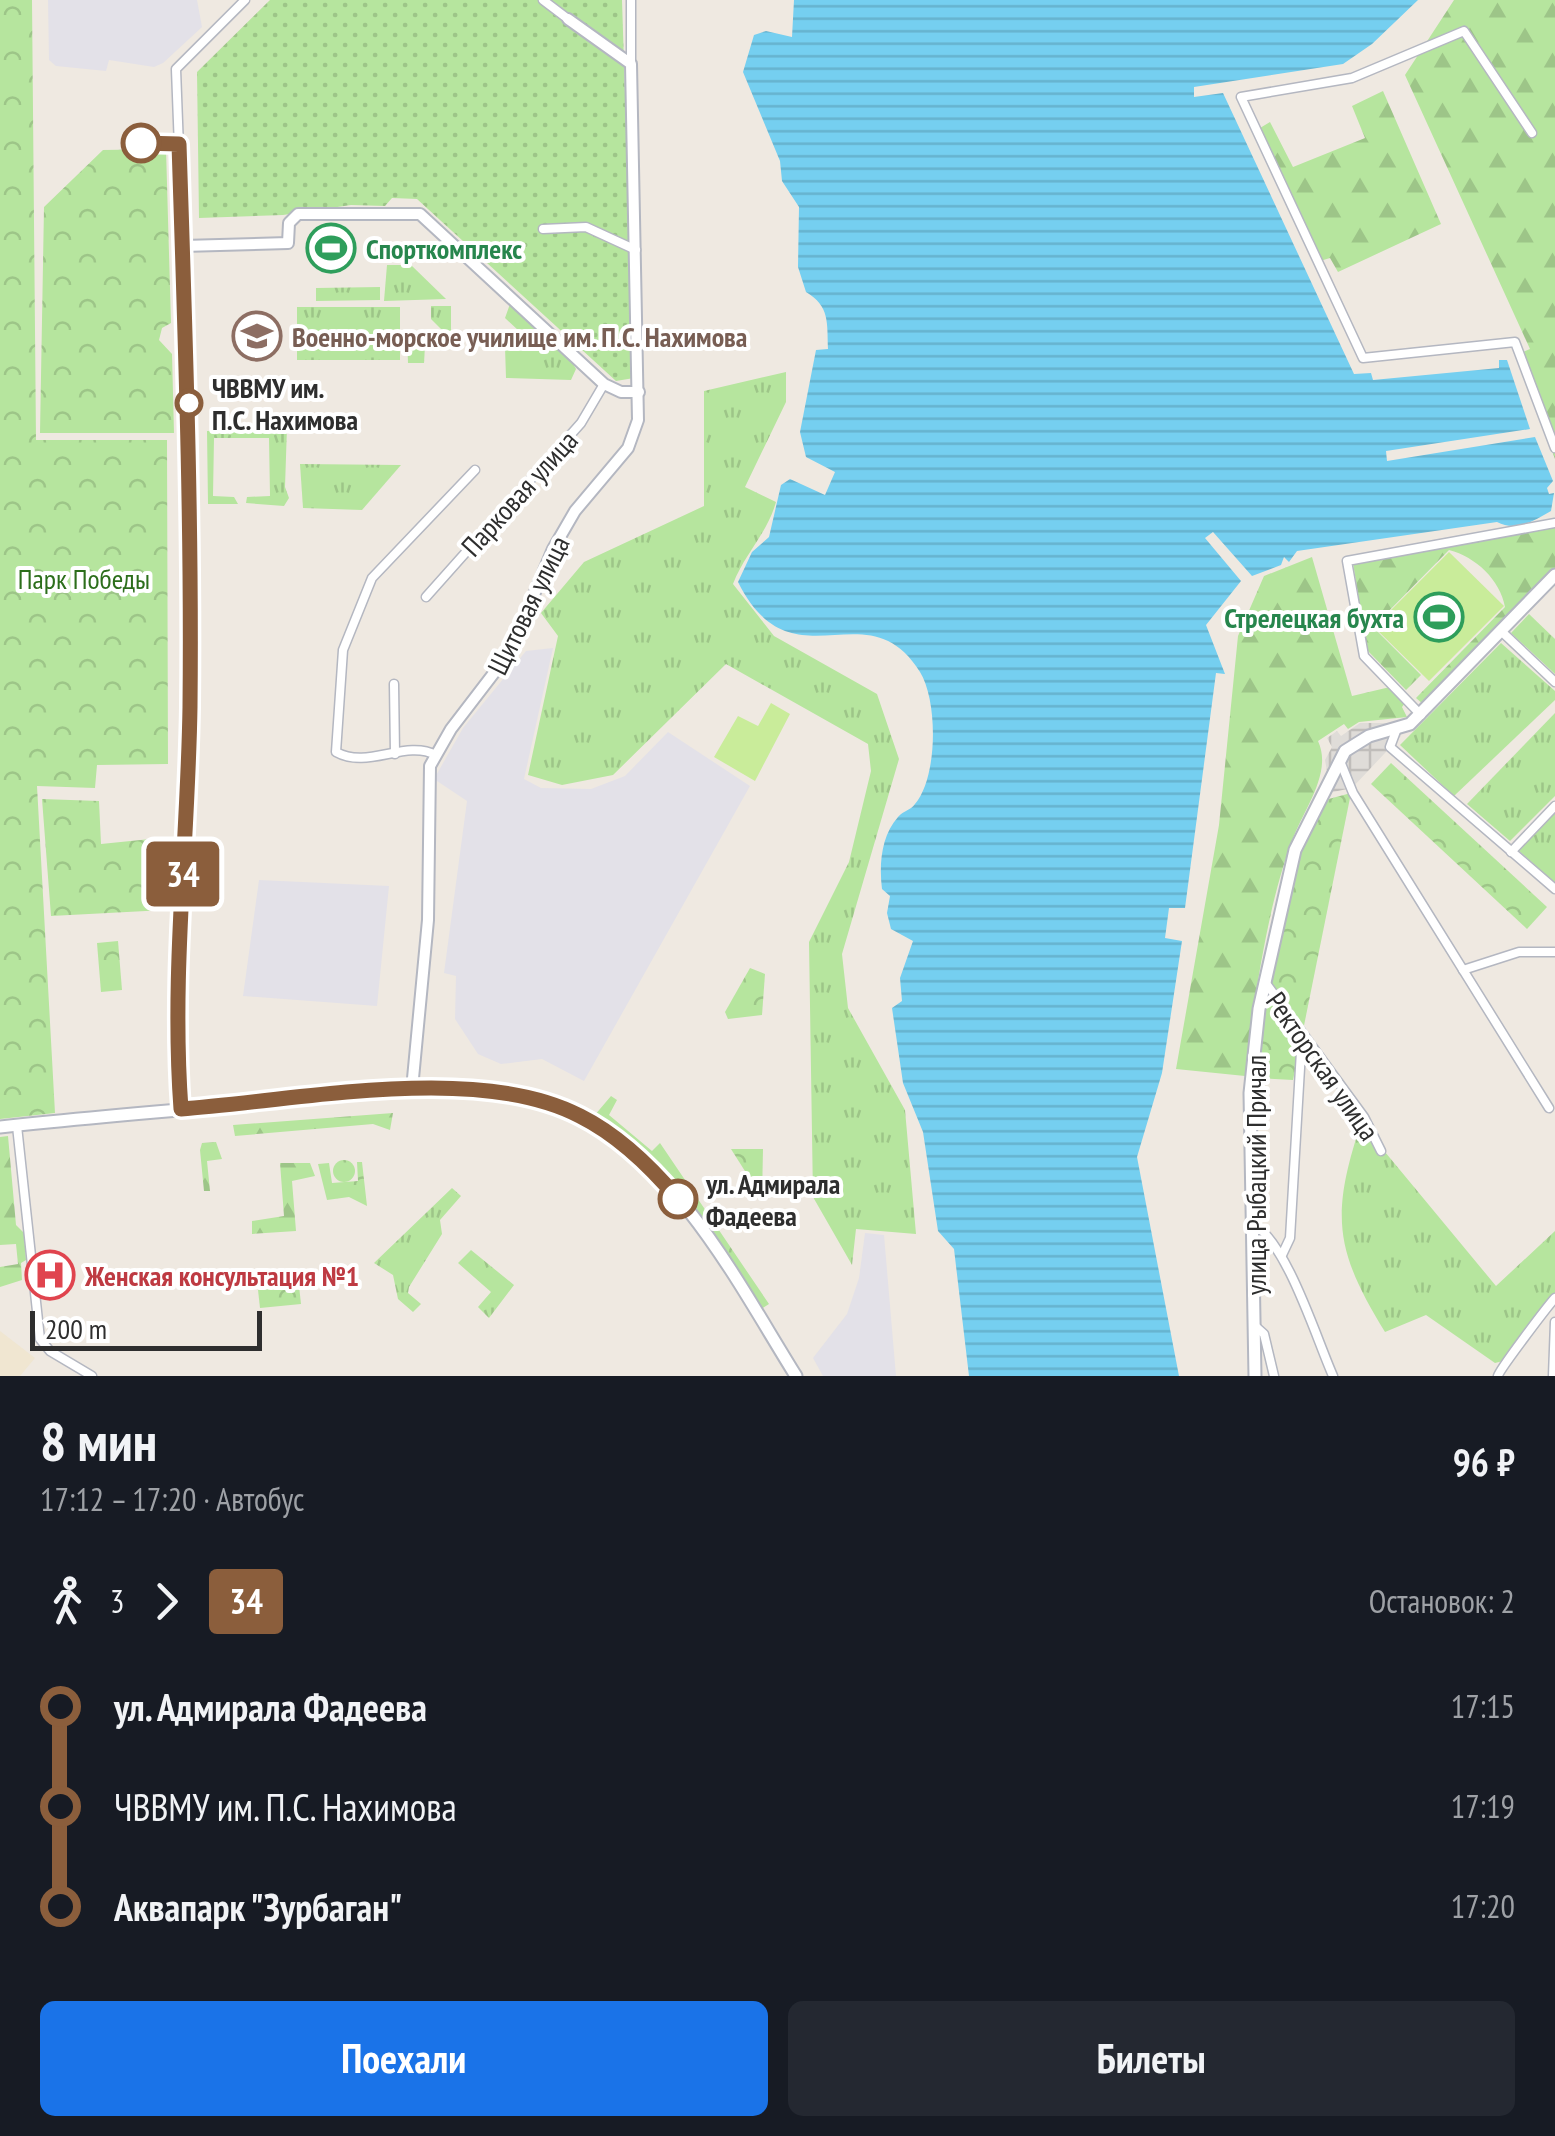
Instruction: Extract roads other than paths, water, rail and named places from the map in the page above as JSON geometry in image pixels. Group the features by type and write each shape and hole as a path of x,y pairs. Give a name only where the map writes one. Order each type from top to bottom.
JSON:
{"main road":[{"path":"1342,754 1369,736 1396,731 1421,715 1555,575"},
{"name":"улица Рыбацкий Причал","path":"1255,1376 1250,1093 1265,982 1295,850 1342,754"},
{"path":"0,1128 412,1089 471,1089 528,1098 579,1115 610,1135 687,1210 796,1376"}],"street":[{"path":"181,1109 175,1010 190,708 190,436 176,69 245,0"},
{"path":"543,0 632,64"},
{"name":"Щитовая улица","path":"412,1089 428,920 430,766 510,652 553,549 576,511 628,448 638,420 631,0"},
{"path":"1532,133 1464,31 1352,78 1241,97 1364,358 1515,342 1555,448"},
{"path":"183,246 288,243 288,223 298,214 420,214 604,384 621,392 639,392"},
{"path":"543,229 586,227 636,250"},
{"name":"Парковая улица","path":"426,597 582,423 604,384"},
{"name":"Парковая улица","path":"436,756 424,749 352,757 336,752 343,650 372,578 475,470"},
{"path":"1421,715 1364,656 1347,561 1555,523"},
{"path":"1501,631 1555,682"},
{"path":"394,684 395,754"},
{"path":"1396,731 1390,747 1555,889"},
{"path":"1342,754 1353,793 1549,1108"},
{"path":"1511,852 1555,806"},
{"path":"1463,970 1519,952 1555,952"},
{"name":"Ректорская улица","path":"1265,982 1364,1117 1381,1151"},
{"path":"1282,1255 1290,1238 1302,1034"},
{"path":"17,1126 40,1339 50,1351 92,1376"},
{"path":"1253,1223 1267,1232 1282,1255 1333,1376"},
{"path":"1498,1376 1500,1368 1526,1341 1536,1318 1555,1298"},
{"path":"1553,1376 1555,1322"},
{"path":"1254,1325 1264,1334 1274,1376"}],"water":[{"path":"794,0 1418,0 1372,44 1343,64 1194,87 1194,97 1223,93 1354,374 1371,373 1373,380 1499,368 1499,360 1507,360 1530,429 1386,451 1387,461 1535,437 1553,481 1547,488 1549,494 1554,493 1551,511 1525,524 1497,522 1297,551 1289,562 1284,557 1281,565 1252,576 1213,532 1205,538 1241,581 1206,625 1225,674 1216,673 1185,908 1169,908 1165,938 1182,941 1162,1073 1137,1157 1179,1376 969,1376 954,1249 938,1231 923,1132 903,1083 892,1008 902,1001 900,978 913,941 891,929 887,913 890,896 882,889 881,880 882,851 888,833 898,817 915,804 928,776 933,739 926,685 899,648 877,637 805,635 782,630 759,613 738,582 752,552 769,537 781,485 790,479 825,495 835,472 806,457 800,432 816,350 828,349 826,316 806,292 798,267 799,207 782,181 780,161 743,72 754,35 766,31 792,37"}],"place":[{"name":"Спорткомплекс","path":"331,248"},
{"name":"Военно-морское училище им. П.С. Нахимова","path":"257,336"},
{"name":"ЧВВМУ им. П.С. Нахимова","path":"189,403"},
{"name":"Стрелецкая бухта","path":"1439,617"},
{"name":"ул. Адмирала Фадеева","path":"678,1199"},
{"name":"Женская консультация №1","path":"50,1275"}],"park label":[{"name":"Парк Победы","path":"84,578"}]}
